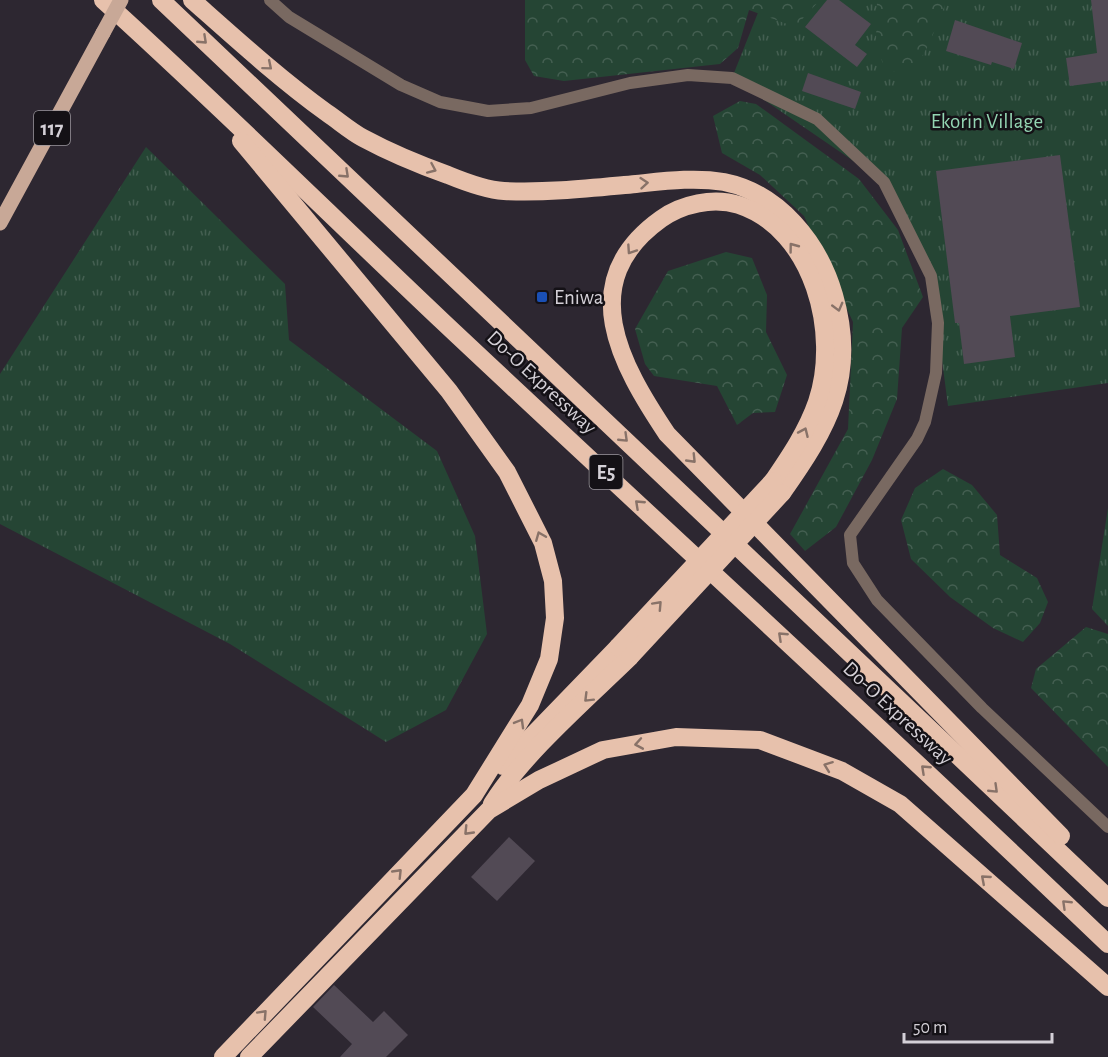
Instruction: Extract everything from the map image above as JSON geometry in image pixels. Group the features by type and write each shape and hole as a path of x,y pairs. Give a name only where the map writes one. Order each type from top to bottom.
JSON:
{"highway":[{"name":"Do-O Expressway","path":"103,0 184,74 449,327 855,704 1108,945"},
{"name":"Do-O Expressway","path":"160,0 1108,898"},
{"path":"192,0 306,97 362,138 448,176 502,191 564,191 681,180 724,182 756,193 787,216 807,238 832,288 840,316 844,353 838,395 829,419 814,446 624,652 502,789 489,810 249,1057"},
{"path":"184,74 449,391 507,472 543,543 554,590 555,618 549,659 530,705 474,795"},
{"path":"777,487 817,401 824,369 826,341 820,306 810,277 797,252 778,229 759,215 738,205 712,202 687,206 647,229 630,249 616,277 612,299 616,340 622,357 647,403 667,434 1108,884"},
{"path":"223,1057 474,795 624,652"},
{"path":"489,810 539,780 603,750 676,738 760,740 842,771 900,804 1108,987"}],"main road":[{"name":"117","path":"0,223 121,0"}],"street":[{"path":"270,0 289,17 401,85 440,102 488,111 531,108 630,83 688,75 732,78 816,119 884,182 911,231 931,276 938,323 936,373 925,422 917,439 850,535 853,563 885,609 982,708 1108,826"}],"green space":[{"path":"525,0 820,0 795,27 749,10 738,48 720,64 564,81 534,76 525,60"},
{"name":"Ekorin Village","path":"763,0 1108,0 1108,383 948,406 931,276 884,182 732,78"},
{"path":"877,0 947,0 929,44 912,74 886,70 876,47"},
{"path":"740,101 756,104 859,179 898,230 923,297 902,328 897,399 872,460 836,527 805,551 790,534 848,429 853,322 804,216 760,175 722,153 713,116"},
{"path":"146,147 285,284 289,340 437,451 475,536 487,634 446,710 386,742 230,644 0,524 0,374"},
{"path":"726,252 752,258 767,295 766,332 787,375 775,412 753,413 737,425 717,386 654,376 645,364 635,329 668,271"},
{"path":"943,469 972,485 997,515 1000,555 1037,578 1048,602 1040,623 1023,642 993,628 950,597 911,559 901,520 915,488"},
{"path":"1108,508 1108,626 1092,609"},
{"path":"1086,627 1108,634 1108,767 1031,688 1036,669"}],"building":[{"path":"827,0 839,0 871,24 855,45 867,54 857,67 805,27"},
{"path":"1091,0 1108,0 1108,81 1070,86 1066,58 1097,53"},
{"path":"955,20 1022,43 1014,69 992,62 991,65 946,51"},
{"path":"808,73 861,92 855,109 802,91"},
{"path":"1060,155 1080,307 1010,316 1015,357 964,364 959,323 955,323 936,171"},
{"path":"509,837 535,861 497,901 471,877"},
{"path":"334,985 373,1022 384,1011 408,1035 386,1057 340,1057 352,1044 313,1007"}],"place":[{"name":"Eniwa","path":"542,297"}]}
